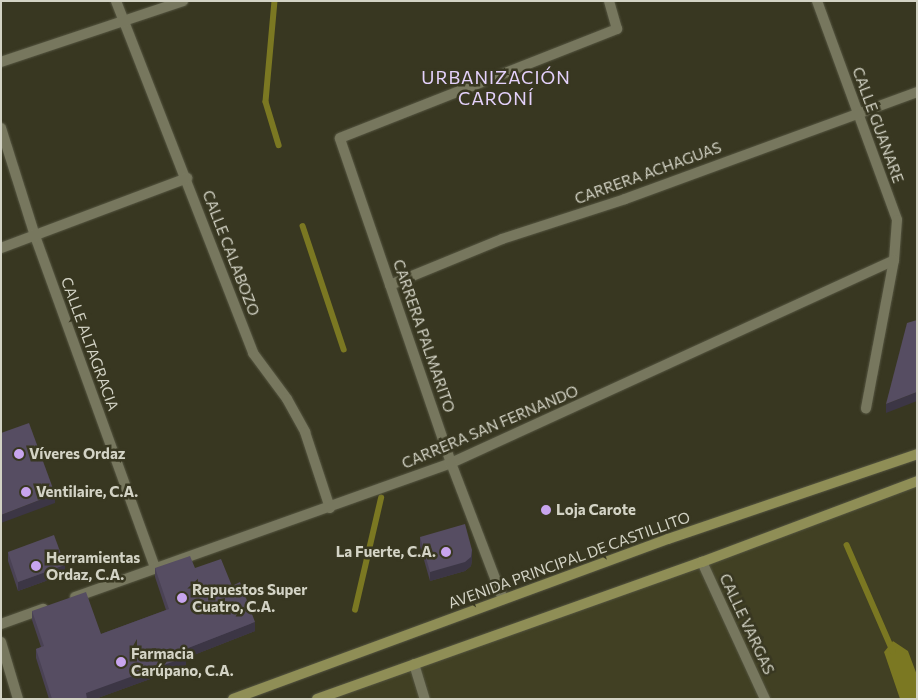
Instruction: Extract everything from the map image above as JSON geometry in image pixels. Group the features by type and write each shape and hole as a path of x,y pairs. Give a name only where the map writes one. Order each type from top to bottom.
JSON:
{"main road":[{"name":"AVENIDA PRINCIPAL DE CASTILLITO","path":"233,699 502,599 917,454"},
{"path":"317,699 702,562 917,481"}],"street":[{"name":"CALLE CALABOZO","path":"116,1 187,178 253,353 287,399 305,432 330,508"},
{"path":"1,62 183,1"},
{"name":"CARRERA PALMARITO","path":"502,599 451,463 340,138 618,29 610,1"},
{"name":"CALLE GUANARE","path":"817,1 897,220 894,260 866,408"},
{"name":"CARRERA ACHAGUAS","path":"390,285 502,239 858,115 917,92"},
{"name":"CALLE ALTAGRACIA","path":"1,128 35,236 155,568"},
{"path":"1,248 187,178"},
{"name":"CARRERA SAN FERNANDO","path":"1,624 155,568 330,508 451,463 894,260"},
{"name":"CALLE VARGAS","path":"702,562 766,699"},
{"path":"1,642 18,699"},
{"path":"414,664 426,699"}],"shaded area":[{"path":"917,480 917,675 908,651 893,641 884,652 900,699 309,699 673,571"},
{"path":"893,641 908,651 917,675 917,699 900,699 884,652"}],"building":[{"path":"917,320 917,392 886,404 907,323"},
{"path":"29,423 55,494 1,515 1,433"},
{"name":"La Fuerte, C.A.","path":"465,524 472,550 471,557 465,562 430,572 420,537"},
{"name":"Herramientas Ordaz, C.A.","path":"54,535 65,565 18,582 8,552"},
{"path":"190,556 195,568 221,559 232,586 240,582 255,622 183,650 186,657 86,693 87,699 52,699 36,649 44,646 32,611 86,592 101,634 169,609 155,568"}],"waterway":[{"path":"275,1 266,102 279,145"},
{"path":"303,226 344,349"},
{"path":"355,610 381,498"},
{"path":"847,545 893,651"}],"place":[{"name":"Víveres Ordaz","path":"19,454"},
{"name":"Ventilaire, C.A.","path":"26,492"},
{"name":"Loja Carote","path":"546,510"},
{"name":"La Fuerte, C.A.","path":"446,552"},
{"name":"Herramientas Ordaz, C.A.","path":"36,566"},
{"name":"Repuestos Super Cuatro, C.A.","path":"182,598"},
{"name":"Farmacia Carúpano, C.A.","path":"121,662"}],"district":[{"name":"URBANIZACIÓN CARONÍ","path":"496,88"}]}
